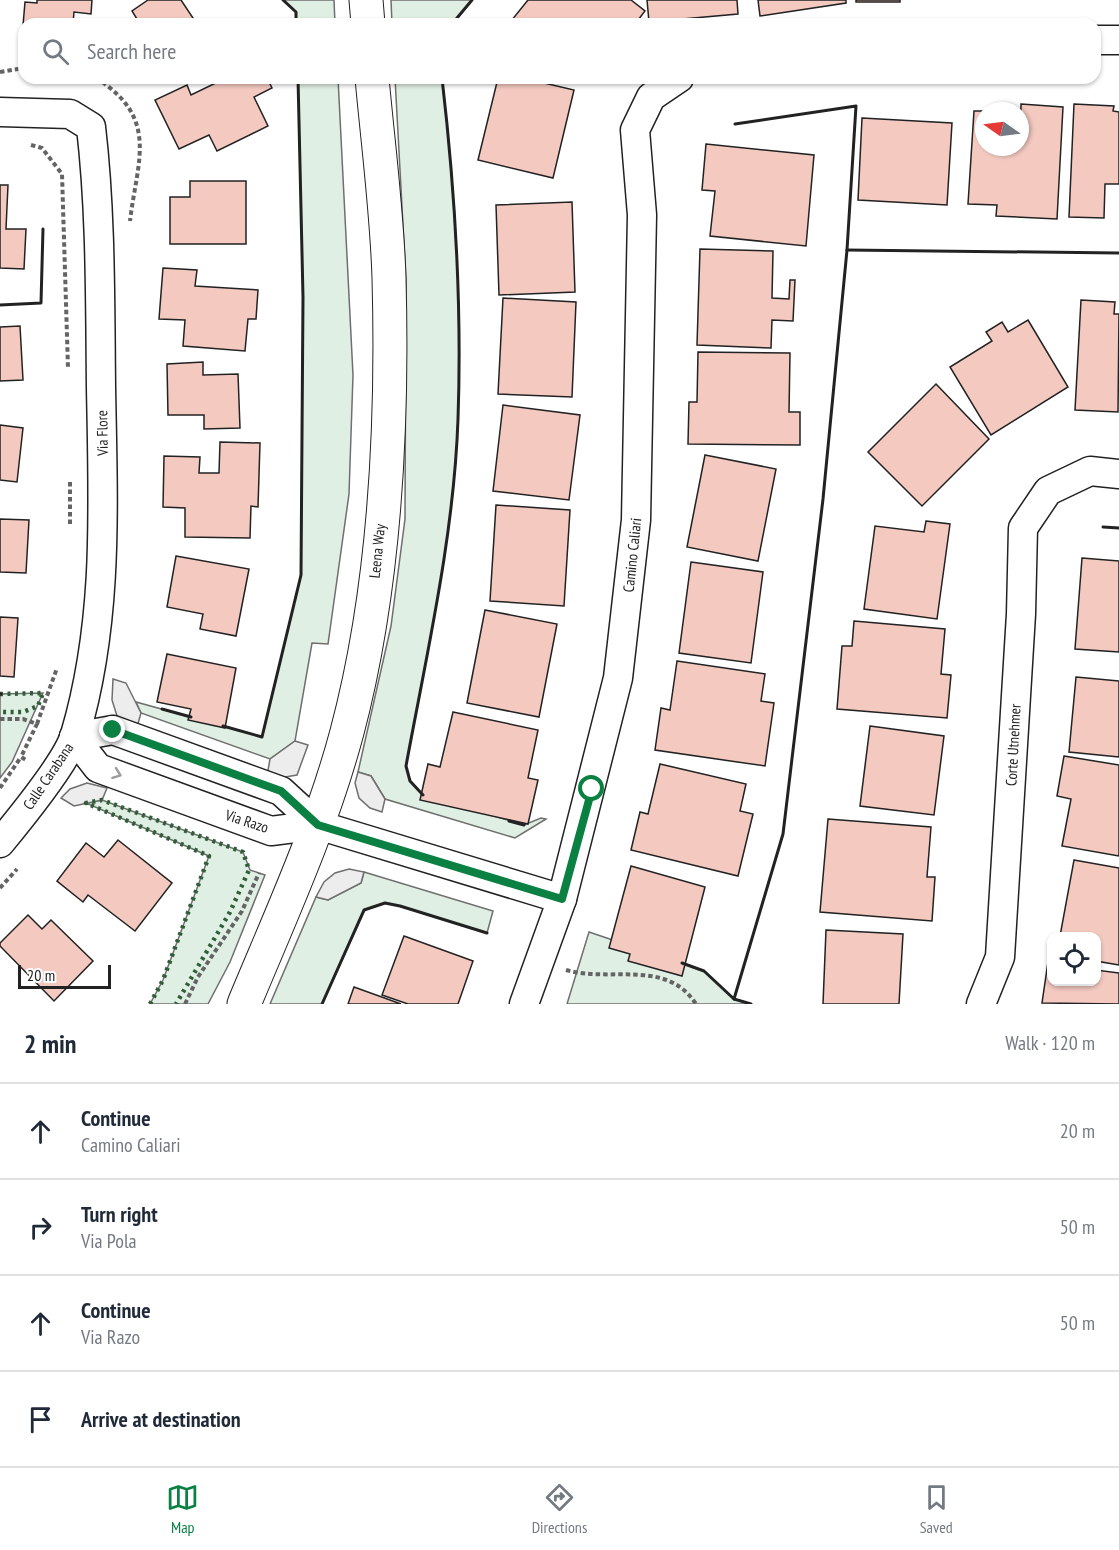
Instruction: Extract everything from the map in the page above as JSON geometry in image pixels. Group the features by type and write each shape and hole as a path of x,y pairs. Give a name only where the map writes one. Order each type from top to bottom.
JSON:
{"street":[{"path":"366,0 368,18"},
{"path":"1101,40 1119,40"},
{"name":"Leena Way","path":"244,1004 318,825 347,732 368,635 389,445 388,276 372,84"},
{"name":"Camino Caliari","path":"524,1004 562,899 618,678 636,520 642,215 635,130 651,97 670,84"},
{"name":"Via Flore","path":"0,112 70,114 91,127 98,219 103,562 98,622 75,737"},
{"name":"Corte Utnehmer","path":"981,1004 1000,957 1021,614 1023,528 1048,490 1090,471 1119,474"},
{"path":"75,737 113,730 281,791 318,825 562,899"},
{"name":"Via Razo","path":"75,737 98,768 271,831 318,825"},
{"name":"Calle Carabana","path":"0,843 53,774 75,737"}],"path":[{"path":"0,72 18,69"},
{"path":"29,144 42,148 62,174 68,372"},
{"path":"70,477 70,534"},
{"path":"0,788 21,757 37,724 60,658"},
{"path":"0,719 23,719 37,724"},
{"path":"21,757 53,774"},
{"path":"185,1004 198,977 242,911 259,873"},
{"path":"540,963 577,974 654,975 676,986 696,1004"}],"green space":[{"path":"283,0 334,0 335,18 296,18 296,12"},
{"path":"391,0 472,0 457,18 392,18"},
{"path":"298,84 338,84 353,375 349,494 328,644 312,643 295,741 270,759 141,713 136,702 262,737 301,575 303,297"},
{"path":"395,84 443,84 451,163 458,291 458,419 445,550 406,766 410,781 423,795 524,825 541,818 546,819 515,838 385,799 371,776 358,772 391,626 405,519 406,280"},
{"path":"43,693 12,762 0,778 0,694"},
{"path":"102,800 243,852 250,870 265,875 230,962 208,1004 150,1004 163,980 209,856 86,803"},
{"path":"364,872 493,911 487,933 385,903 365,910 322,1004 270,1004 316,897 328,900 361,883"},
{"path":"589,932 704,971 734,999 751,1004 567,1004"}],"shaded area":[{"path":"113,679 126,683 141,713 137,727 123,724 117,716 112,700"},
{"path":"295,741 308,745 297,775 267,776 270,759"},
{"path":"358,772 371,776 385,799 382,812 370,808 359,798 355,783"},
{"path":"87,783 107,788 102,800 74,806 61,798 70,789"},
{"path":"349,869 364,872 361,883 328,900 316,897 324,882 335,873"}],"building":[{"path":"37,0 92,0 91,14 74,12 74,18 24,18 25,2 37,3"},
{"path":"148,0 181,0 193,18 136,18 132,11"},
{"path":"528,0 631,0 645,11 640,18 513,18"},
{"path":"647,0 737,0 738,14 694,18 649,18"},
{"path":"758,0 846,0 846,3 760,16"},
{"path":"856,0 900,0 900,2 856,2"},
{"path":"214,84 270,84 272,88 254,97 268,126 217,151 209,135 179,149 155,100 187,85 191,95"},
{"path":"497,84 548,84 574,90 553,178 478,160"},
{"path":"1074,104 1114,106 1113,111 1119,112 1119,184 1105,184 1104,218 1069,217"},
{"path":"1029,105 1063,107 1057,219 996,216 997,205 968,204 974,111 975,156 1029,156"},
{"path":"862,118 952,123 947,205 858,200"},
{"path":"706,144 814,155 806,246 710,236 715,191 702,190"},
{"path":"190,181 246,181 246,244 170,244 170,197 190,197"},
{"path":"0,185 8,185 6,229 26,229 24,269 0,268"},
{"path":"572,202 575,292 499,295 496,205"},
{"path":"700,249 773,251 772,298 789,299 790,280 795,280 793,321 772,320 771,348 697,345"},
{"path":"163,268 197,270 195,286 258,290 256,319 248,319 245,351 183,346 185,320 159,319"},
{"path":"503,298 576,302 572,397 498,394"},
{"path":"1081,300 1115,302 1114,314 1119,314 1118,412 1075,410"},
{"path":"1028,320 1068,387 991,435 950,367 992,341 986,332 1002,322 1008,332"},
{"path":"20,326 23,380 0,381 0,327"},
{"path":"698,352 790,353 789,412 800,412 800,445 688,444 689,402 697,402"},
{"path":"203,362 203,375 238,374 240,428 204,429 204,415 168,415 167,364"},
{"path":"936,384 989,439 922,506 868,452"},
{"path":"503,405 580,415 569,500 493,491"},
{"path":"0,425 23,428 17,482 0,480"},
{"path":"220,442 260,443 258,507 251,506 250,538 185,537 185,508 163,507 164,456 200,457 199,473 219,473"},
{"path":"705,455 776,469 758,561 687,547"},
{"path":"496,505 570,510 564,606 490,601"},
{"path":"0,519 29,520 26,573 0,572"},
{"path":"926,521 950,524 937,619 864,609 875,526 924,532"},
{"path":"176,556 249,569 236,636 200,629 203,614 167,607"},
{"path":"1082,558 1119,561 1119,652 1075,649"},
{"path":"691,562 763,572 751,663 679,653"},
{"path":"485,610 557,624 539,717 467,703"},
{"path":"0,617 18,618 14,677 0,676"},
{"path":"854,621 945,629 941,674 951,675 947,718 837,709 842,646 852,646"},
{"path":"167,654 236,668 225,728 188,720 191,709 157,702"},
{"path":"677,661 765,674 761,701 774,703 765,766 655,750 661,708 670,710"},
{"path":"1076,677 1119,681 1119,757 1069,752"},
{"path":"453,712 538,730 528,778 538,780 528,824 420,800 428,764 440,767"},
{"path":"870,726 944,736 934,815 860,806"},
{"path":"1064,756 1119,765 1119,856 1062,846 1071,799 1057,796"},
{"path":"660,764 746,784 740,811 753,814 738,876 631,850 640,812 648,814"},
{"path":"828,819 931,827 927,877 935,877 932,921 820,912"},
{"path":"118,840 172,883 135,931 88,895 83,902 57,881 86,843 104,857"},
{"path":"1074,860 1119,868 1119,965 1101,962 1101,932 1061,932"},
{"path":"631,866 705,887 682,976 628,961 630,954 609,948"},
{"path":"28,915 42,929 51,920 93,961 54,1001 0,946 0,943"},
{"path":"826,930 903,934 899,1004 823,1004"},
{"path":"404,936 473,961 458,1004 408,1004 382,995"},
{"path":"1047,969 1047,986 1101,986 1101,971 1119,973 1119,1004 1042,1003"},
{"path":"354,987 401,1004 348,1004"}],"hedge":[{"path":"0,694 43,693 38,706 23,712 0,712"},
{"path":"150,1004 163,980 209,856 86,803 102,800 243,852 249,870 230,912 176,1004"}],"wall":[{"path":"283,0 296,12 296,18"},
{"path":"457,18 472,0"},
{"path":"223,726 262,737 301,575 303,297 298,84"},
{"path":"423,795 410,781 406,766 445,550 458,419 459,334 456,248 451,163 443,84"},
{"path":"735,124 856,106 847,250 823,499 783,834 734,999 751,1004"},
{"path":"0,305 41,303 43,229"},
{"path":"847,250 1119,253"},
{"path":"1103,527 1119,528"},
{"path":"162,709 191,717"},
{"path":"509,821 524,825"},
{"path":"322,1004 364,910 385,903 487,933"},
{"path":"682,963 704,971 734,999"}],"route":[{"path":"113,730 281,791 318,825 562,899 592,789"}]}
